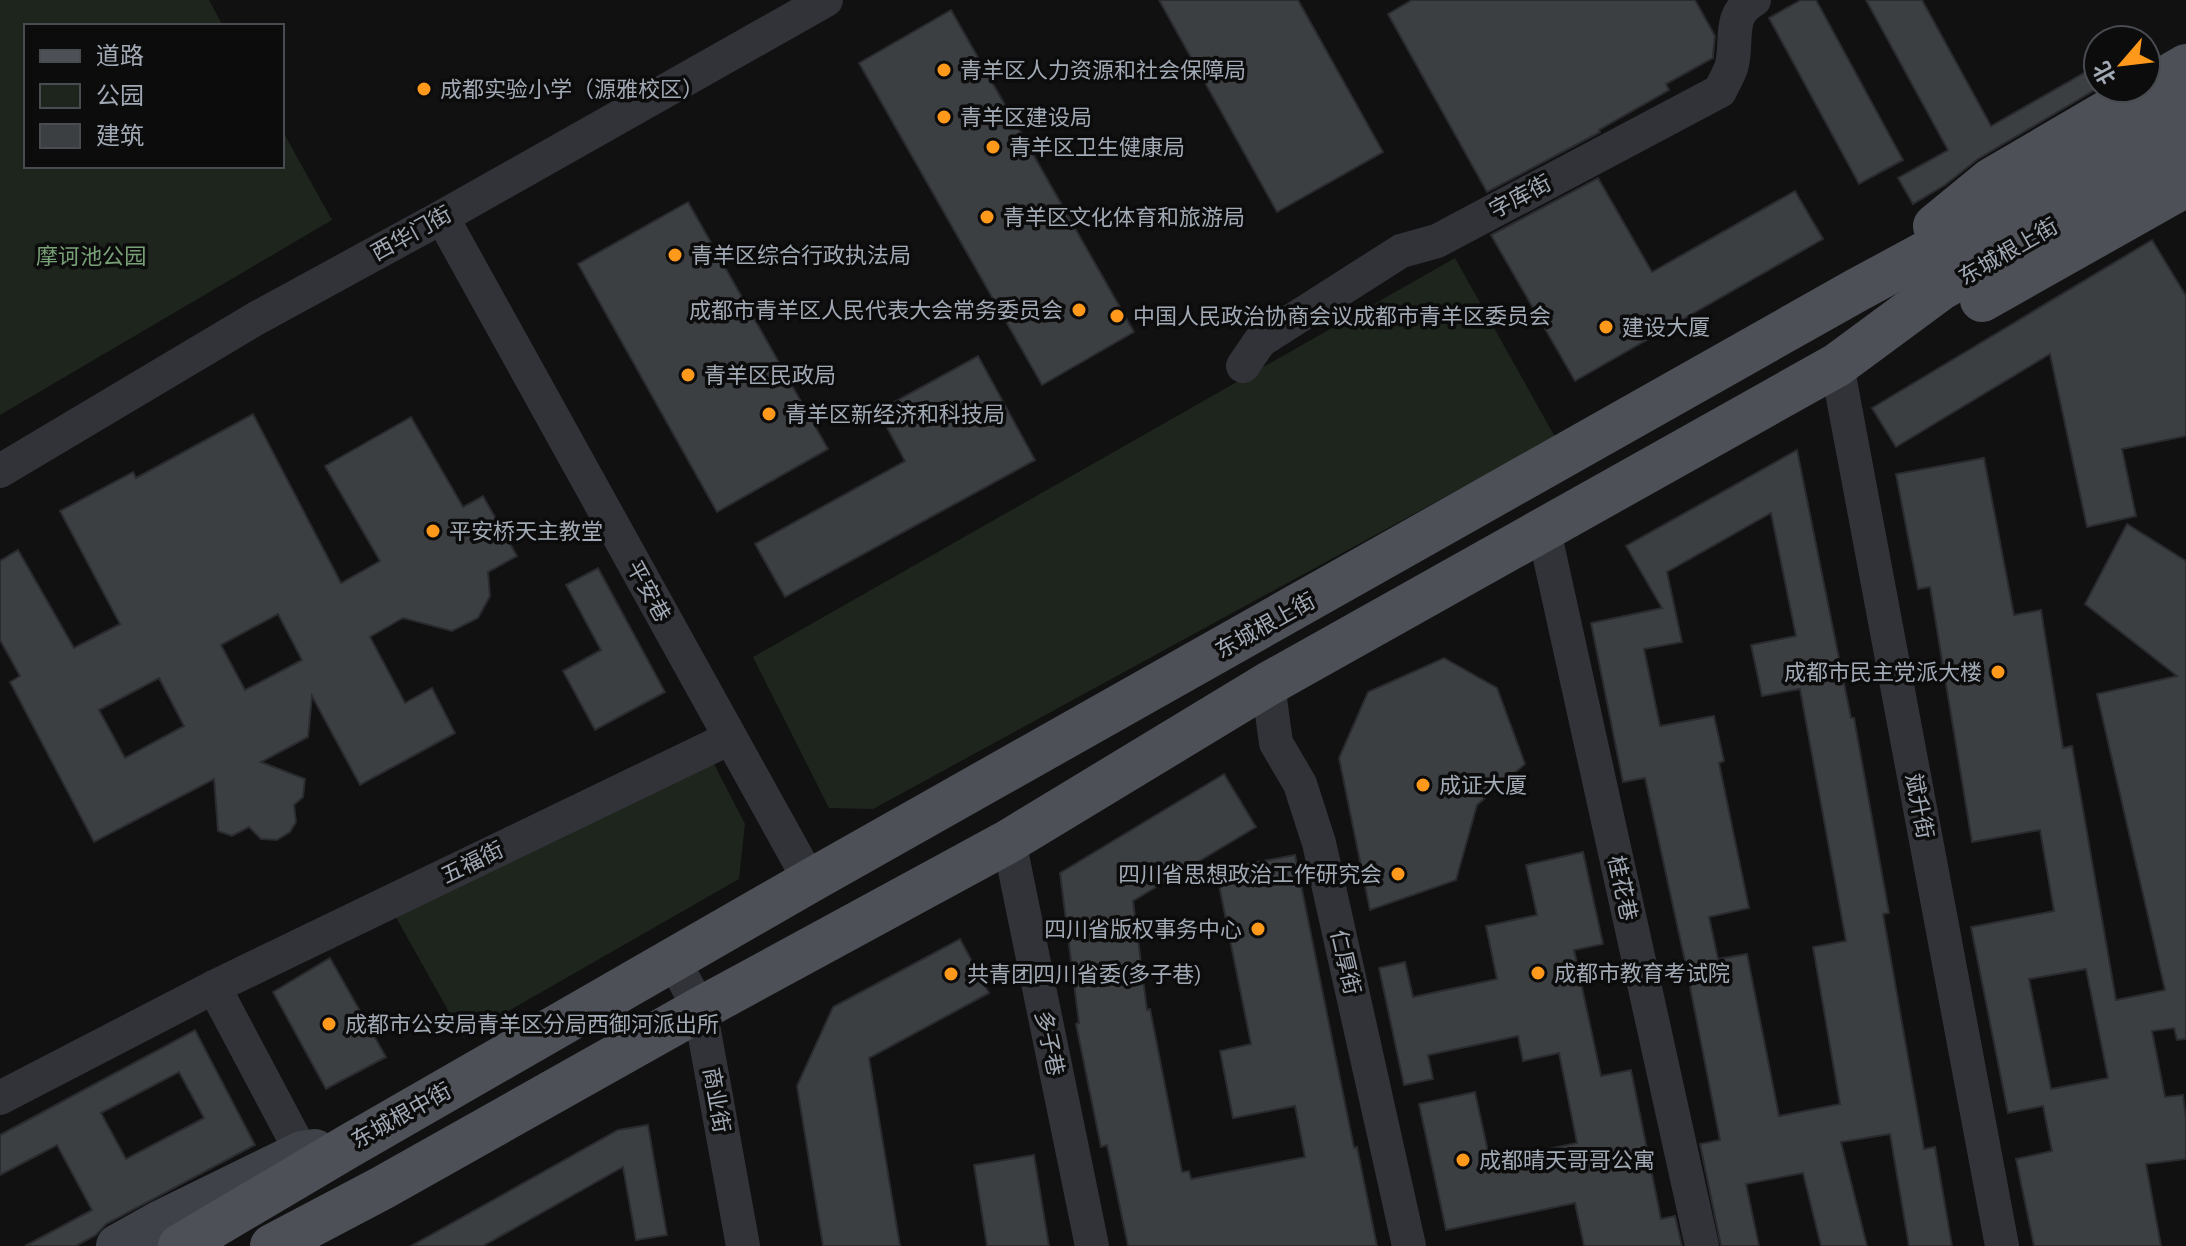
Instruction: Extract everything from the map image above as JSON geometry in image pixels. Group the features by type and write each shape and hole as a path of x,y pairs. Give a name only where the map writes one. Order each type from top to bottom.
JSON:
{"main road":[{"name":"东城根上街","path":"1857,290 1991,180 2186,66"},
{"name":"东城根上街","path":"673,960 1857,290 2186,108"},
{"name":"东城根上街","path":"700,1009 1009,841 1268,684 1837,365 1940,289 2186,148"},
{"name":"东城根上街","path":"1837,365 1936,325 2186,185"},
{"name":"东城根中街","path":"349,1146 673,960"},
{"path":"272,1246 382,1188 700,1009"},
{"path":"180,1246 349,1146"}],"street":[{"name":"西华门街","path":"0,471 255,319 826,0"},
{"name":"字库街","path":"1243,366 1260,341 1401,251 1437,241 1720,91 1731,69 1735,46 1733,31 1744,5 1754,0"},
{"name":"平安巷","path":"442,217 810,881"},
{"name":"斌升街","path":"1837,365 2002,1246"},
{"name":"桂花巷","path":"1544,531 1702,1246"},
{"name":"仁厚街","path":"1268,684 1276,743 1300,784 1319,843 1409,1246"},
{"name":"五福街","path":"0,1098 214,987 730,738"},
{"name":"多子巷","path":"1009,841 1092,1246"},
{"name":"商业街","path":"673,960 700,1009 743,1246"},
{"path":"214,987 302,1153"},
{"name":"东城根中街","path":"118,1246 302,1153 349,1146"},
{"path":"307,1246 382,1188"}],"green space":[{"name":"摩诃池公园","path":"0,0 209,0 222,24 24,24 24,168 284,168 284,134 332,220 0,415"},
{"path":"1455,258 1555,437 873,809 829,808 753,657"},
{"path":"713,762 745,824 739,879 463,1037 393,912"}],"building":[{"path":"1159,0 1298,0 1383,152 1277,212"},
{"path":"1412,0 1695,0 1715,36 1713,58 1666,84 1669,90 1600,132 1487,192 1388,14"},
{"path":"1801,0 1816,0 1903,160 1859,184 1769,18"},
{"path":"1866,0 1922,0 1991,126 2082,74 2082,97 1978,159 1945,185 1913,204 1898,178 1948,150"},
{"path":"951,10 1134,332 1042,385 859,63"},
{"name":"建设大厦","path":"1598,178 1652,272 1795,191 1823,239 1575,381 1491,235"},
{"path":"688,202 828,449 717,512 578,264"},
{"path":"2152,240 2186,296 2186,436 2122,449 2136,516 2087,527 2050,354 1896,447 1872,408"},
{"path":"978,356 1035,460 785,597 755,544 905,461 878,411"},
{"path":"253,414 341,583 380,561 325,466 411,417 463,507 483,496 517,556 488,572 490,596 478,618 452,631 403,618 370,637 405,703 432,688 455,733 360,785 312,696 308,737 261,762 305,779 303,797 294,805 296,822 290,832 277,840 261,839 249,827 232,836 218,831 214,779 94,842 10,682 20,676 0,640 0,561 18,550 74,648 120,624 60,511 133,472 136,478","holes":["278,614 302,660 245,690 221,645","159,678 184,726 125,758 99,710"]},
{"path":"1797,450 1851,718 1854,718 1889,913 1883,914 1924,1149 1935,1147 1952,1246 1909,1246 1890,1134 1841,1142 1867,1246 1821,1246 1803,1173 1746,1184 1759,1246 1721,1246 1700,1144 1720,1140 1685,961 1645,778 1623,782 1591,623 1662,608 1626,546","holes":["1771,513 1796,636 1751,645 1762,696 1800,689 1846,941 1813,947 1840,1104 1779,1116 1747,954 1718,959 1709,917 1749,908 1719,763 1724,761 1714,716 1660,726 1644,649 1682,642 1667,572"]},
{"path":"1984,458 2014,615 2041,610 2063,748 2072,746 2116,1000 2165,990 2097,694 2177,676 2085,604 2127,524 2186,561 2186,1039 2177,1040 2174,1028 2152,1031 2165,1097 2183,1095 2186,1159 2146,1164 2161,1246 2034,1246 2016,1159 2052,1151 2043,1106 2008,1113 1971,927 2054,911 2040,830 1972,842 1930,587 1918,589 1896,474","holes":["2086,969 2108,1078 2051,1089 2029,979"]},
{"path":"598,568 665,692 595,730 563,671 601,650 566,585"},
{"name":"成证大厦","path":"1444,658 1497,688 1525,764 1477,805 1456,880 1370,910 1339,758 1368,692"},
{"path":"1224,774 1256,827 1133,901 1147,1010 1150,1009 1182,1172 1189,1171 1191,1179 1305,1157 1295,1106 1233,1118 1220,1051 1251,1044 1216,870 1295,855 1377,1246 1128,1246 1107,1145 1101,1147 1076,1024 1079,1023 1060,873"},
{"path":"1583,852 1603,944 1574,950 1601,1076 1631,1070 1661,1219 1675,1216 1682,1246 1584,1246 1575,1203 1446,1230 1419,1104 1475,1092 1490,1161 1577,1143 1559,1053 1523,1061 1518,1036 1428,1055 1433,1079 1404,1085 1379,968 1405,962 1413,997 1497,979 1486,926 1537,915 1526,865"},
{"path":"960,939 989,993 869,1058 900,1246 823,1246 797,1086 833,1007"},
{"name":"成都市公安局青羊区分局西御河派出所","path":"330,958 386,1057 326,1089 273,992"},
{"path":"195,1030 255,1145 106,1224 96,1235 76,1246 25,1246 92,1210 57,1145 0,1175 0,1135","holes":["179,1072 204,1118 126,1159 101,1113"]},
{"path":"648,1125 667,1235 636,1240 623,1167 483,1246 411,1246 618,1130"},
{"path":"1034,1155 1049,1246 987,1246 974,1165"}],"place":[{"name":"青羊区人力资源和社会保障局","path":"944,70"},
{"name":"成都实验小学（源雅校区）","path":"424,89"},
{"name":"青羊区建设局","path":"944,117"},
{"name":"青羊区卫生健康局","path":"993,147"},
{"name":"青羊区文化体育和旅游局","path":"987,217"},
{"name":"青羊区综合行政执法局","path":"675,255"},
{"name":"成都市青羊区人民代表大会常务委员会","path":"1079,310"},
{"name":"中国人民政治协商会议成都市青羊区委员会","path":"1117,316"},
{"name":"建设大厦","path":"1606,327"},
{"name":"青羊区民政局","path":"688,375"},
{"name":"青羊区新经济和科技局","path":"769,414"},
{"name":"平安桥天主教堂","path":"433,531"},
{"name":"成都市民主党派大楼","path":"1998,672"},
{"name":"成证大厦","path":"1423,785"},
{"name":"四川省思想政治工作研究会","path":"1398,874"},
{"name":"四川省版权事务中心","path":"1258,929"},
{"name":"成都市教育考试院","path":"1538,973"},
{"name":"共青团四川省委(多子巷)","path":"951,974"},
{"name":"成都市公安局青羊区分局西御河派出所","path":"329,1024"},
{"name":"成都晴天哥哥公寓","path":"1463,1160"}]}
